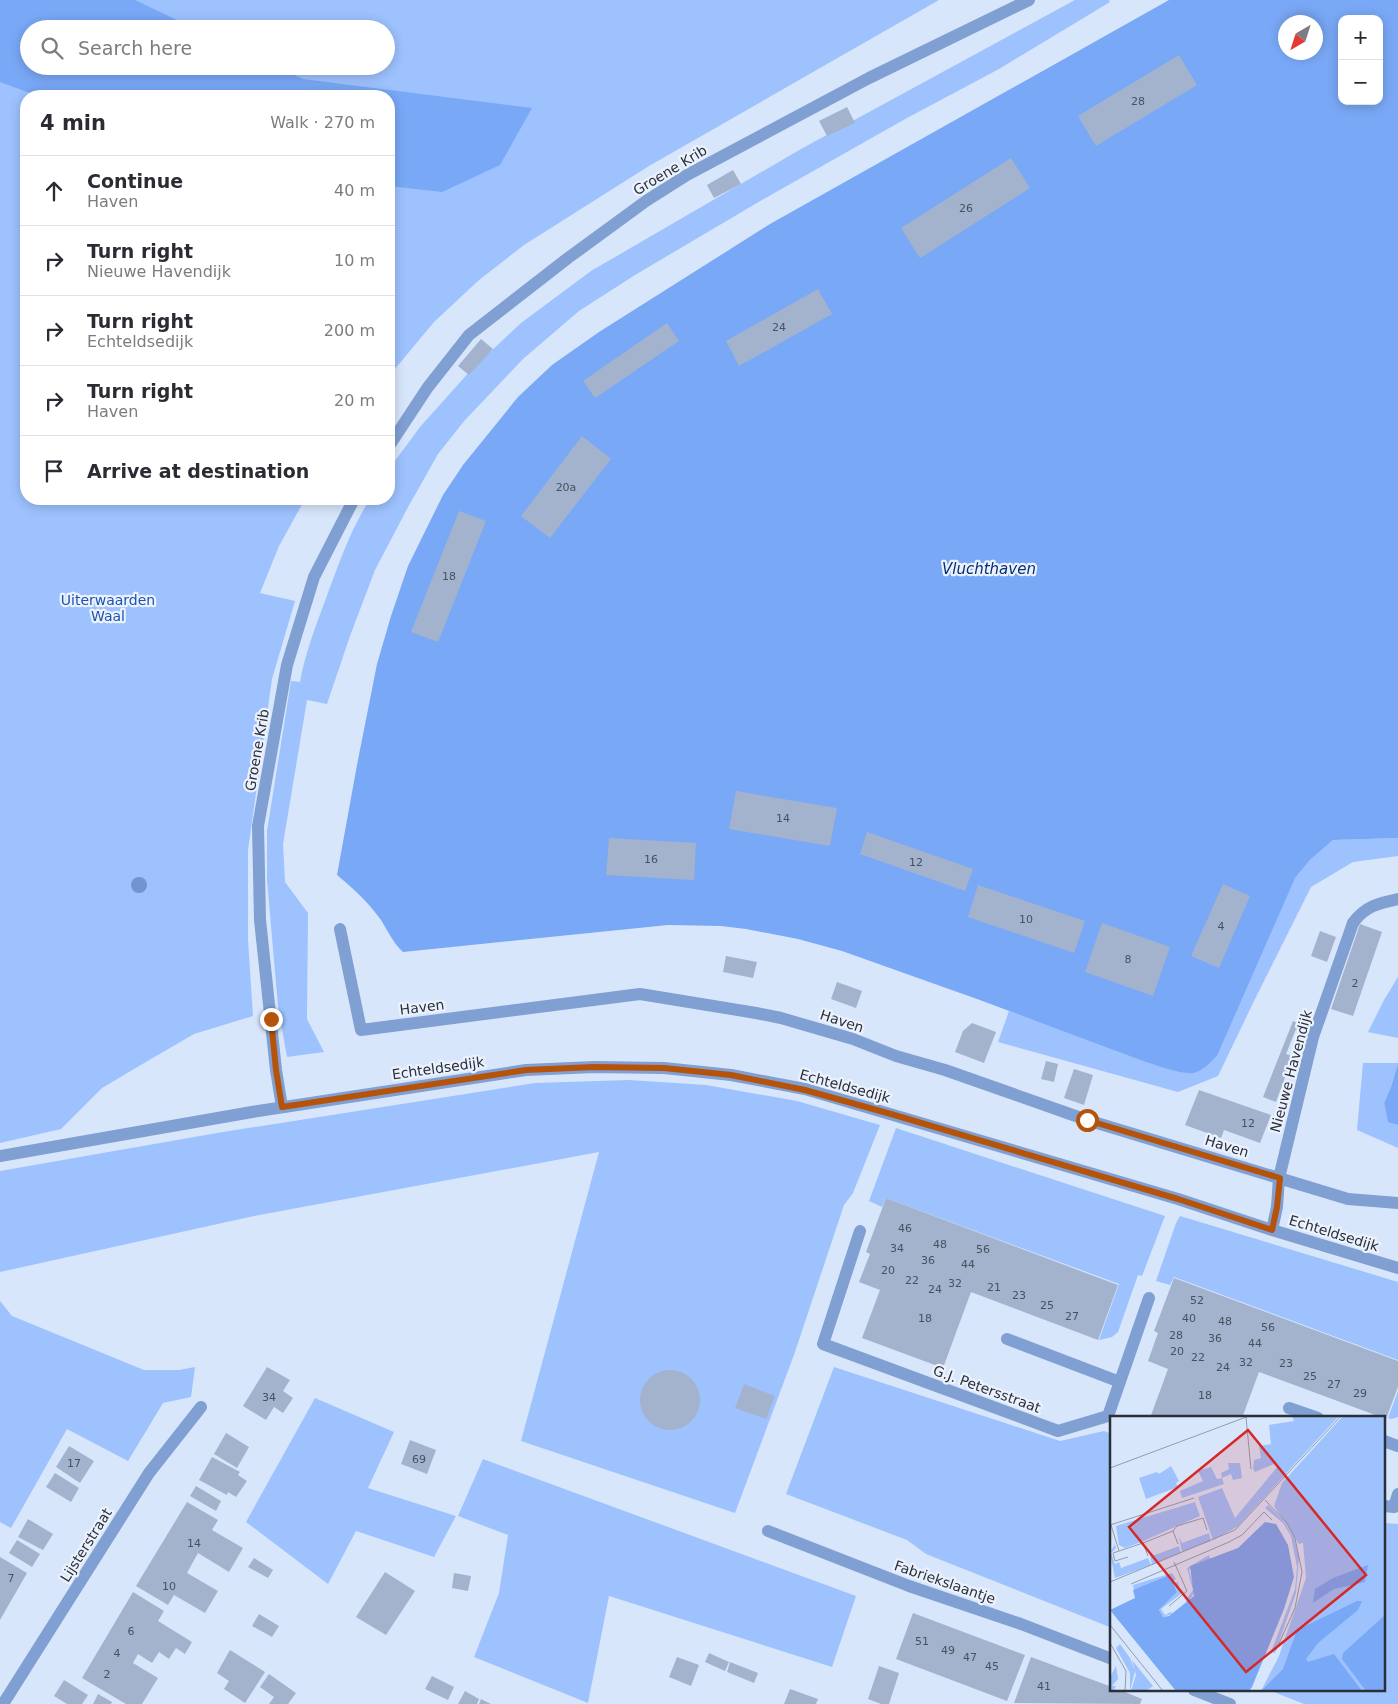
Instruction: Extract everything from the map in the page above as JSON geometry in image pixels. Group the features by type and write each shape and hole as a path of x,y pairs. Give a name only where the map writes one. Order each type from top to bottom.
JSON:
{"street":[{"name":"Groene Krib","path":"395,437 428,387 468,335 646,201 687,175 869,78 1029,0"},
{"name":"Groene Krib","path":"282,1107 276,1070 260,920 258,826 287,665 314,577 351,505"},
{"name":"Nieuwe Havendijk","path":"1272,1230 1280,1178 1313,1037 1353,923 1361,912 1379,903 1398,899"},
{"name":"Haven","path":"340,929 361,1030 640,994 790,1020 853,1039 896,1056 945,1070 1087,1120 1348,1198 1398,1203"},
{"name":"Echteldsedijk","path":"0,1156 282,1107 526,1070 594,1067 664,1068 731,1075 805,1090 1178,1199 1398,1268"},
{"name":"G.J. Petersstraat","path":"860,1231 823,1344 1058,1431 1110,1417"},
{"name":"G.J. Petersstraat","path":"1111,1416 1120,1382 1149,1298"},
{"path":"1007,1339 1120,1382"},
{"name":"Lijsterstraat","path":"3,1704 149,1473 201,1407"},
{"path":"1289,1408 1312,1416"},
{"path":"1386,1442 1398,1446"},
{"path":"1392,1507 1398,1494"},
{"name":"Fabriekslaantje","path":"768,1532 909,1586 1021,1624 1110,1658"},
{"path":"1199,1692 1230,1704"}],"green space":[{"name":"Uiterwaarden Waal","path":"0,0 939,0 649,166 524,245 479,280 434,322 395,369 395,90 20,90 20,505 302,505 279,546 260,593 295,601 272,679 248,850 248,940 253,1016 194,1034 151,1059 102,1088 61,1129 0,1143"},
{"path":"1075,0 1109,0 1110,2 999,69 907,118 762,200 635,275 579,311 523,359 465,420 438,454 375,570 327,704 307,700 283,844 285,882 308,913 307,1019 324,1052 287,1057 278,1006 267,880 267,831 291,681 300,682 314,631 356,523 366,505 395,505 395,461 420,427 471,370 521,323 591,271 801,149"},
{"path":"1398,838 1398,856 1353,862 1311,887 1218,1076 1178,1092 998,1042 1009,1011 1169,1069 1218,1054 1294,879 1310,860 1333,840"},
{"path":"1398,977 1398,1038 1368,1032 1384,1000"},
{"path":"1363,1063 1398,1063 1384,1103 1388,1121 1398,1125 1398,1148 1357,1130"},
{"path":"629,1080 706,1085 797,1101 880,1125 853,1193 844,1205 795,1352 735,1513 521,1441 599,1152 254,1216 0,1272 0,1171 217,1133 535,1083"},
{"path":"896,1128 1165,1216 1142,1276 1138,1275 1118,1332 1112,1337 1099,1340 1119,1284 886,1198 882,1207 869,1201"},
{"path":"1180,1216 1398,1282 1398,1360 1174,1277 1170,1285 1156,1281"},
{"path":"0,1301 12,1316 144,1370 179,1370 195,1367 191,1397 163,1403 128,1461 67,1429 11,1528 0,1522"},
{"path":"834,1367 1060,1441 1104,1431 1110,1433 1110,1627 926,1554 907,1540 786,1494"},
{"path":"1398,1391 1398,1417 1391,1419 1388,1418"},
{"path":"315,1398 394,1432 368,1488 456,1516 434,1557 356,1531 328,1584 246,1522"},
{"path":"483,1459 856,1596 832,1667 609,1596 588,1703 474,1657 499,1593 508,1535 458,1516"},
{"path":"1386,1523 1398,1524 1398,1704 1304,1704 1274,1692 1386,1692"}],"water":[{"path":"0,0 135,0 177,20 20,20 20,75 295,75 303,79 390,90 22,90 0,82"},
{"name":"Vluchthaven","path":"1169,0 1398,0 1398,838 1333,840 1310,860 1295,878 1218,1054 1210,1063 1193,1073 1163,1068 842,951 798,939 746,929 721,926 668,925 403,952 393,941 371,907 337,875 377,664 408,566 443,495 463,465 518,397 552,365 599,332 770,224"},
{"path":"395,91 532,108 500,165 442,192 395,187"},
{"path":"1398,1063 1398,1125 1388,1122 1384,1103"}],"building":[{"path":"1179,55 1197,85 1096,146 1078,116"},
{"path":"847,107 855,123 827,136 819,121"},
{"path":"1011,158 1030,188 920,258 901,228"},
{"path":"733,170 741,184 714,198 707,185"},
{"path":"818,289 832,314 739,366 726,341"},
{"path":"667,323 679,341 595,398 583,381"},
{"path":"481,339 493,349 469,375 458,366"},
{"path":"582,436 611,459 550,538 521,516"},
{"path":"459,511 486,521 438,642 411,632"},
{"path":"736,791 837,808 830,846 729,829"},
{"path":"867,832 973,869 965,891 860,854"},
{"path":"609,838 696,843 694,880 606,875"},
{"path":"1223,884 1250,896 1219,968 1191,956"},
{"path":"978,885 1085,921 1074,953 968,917"},
{"path":"1102,923 1170,947 1153,996 1085,972"},
{"path":"1360,924 1382,932 1353,1016 1331,1009"},
{"path":"1320,931 1336,937 1327,962 1311,956"},
{"path":"726,956 757,962 753,978 723,972"},
{"path":"837,982 862,991 856,1008 831,999"},
{"path":"1293,1021 1304,1026 1302,1032 1296,1029 1286,1054 1293,1056 1276,1102 1263,1097"},
{"path":"972,1023 996,1032 984,1063 955,1052 963,1031"},
{"path":"1046,1061 1058,1064 1054,1082 1041,1079"},
{"path":"1074,1069 1093,1075 1084,1105 1064,1098"},
{"path":"1199,1090 1271,1115 1260,1143 1224,1130 1221,1138 1185,1125"},
{"path":"886,1198 1118,1285 1098,1340 971,1292 943,1368 862,1338 880,1290 859,1282 870,1254 866,1252"},
{"path":"1174,1278 1398,1361 1398,1387 1386,1419 1386,1416 1378,1416 1259,1372 1243,1416 1151,1416 1168,1369 1148,1361 1158,1333 1154,1331"},
{"path":"267,1367 290,1380 283,1391 293,1398 283,1413 274,1407 266,1420 243,1406"},
{"path":"664,1370 676,1370 687,1375 695,1383 700,1394 698,1412 687,1425 676,1430 664,1430 653,1425 645,1417 640,1406 640,1394 645,1383 653,1375"},
{"path":"744,1384 775,1396 766,1419 735,1408"},
{"path":"226,1433 249,1447 237,1468 214,1454"},
{"path":"410,1440 436,1450 427,1474 401,1464"},
{"path":"69,1446 94,1461 80,1483 56,1467"},
{"path":"212,1457 240,1472 238,1475 247,1481 236,1497 228,1492 227,1495 199,1480"},
{"path":"55,1473 79,1488 71,1502 46,1487"},
{"path":"196,1486 221,1501 216,1511 190,1496"},
{"path":"187,1502 218,1520 212,1530 243,1548 229,1572 198,1553 187,1573 218,1591 205,1613 174,1595 168,1605 136,1586"},
{"path":"28,1519 53,1534 43,1550 18,1537"},
{"path":"17,1540 40,1554 32,1567 9,1553"},
{"path":"0,1557 27,1573 0,1620"},
{"path":"254,1558 273,1570 268,1578 248,1567"},
{"path":"385,1572 415,1591 386,1635 356,1617"},
{"path":"454,1573 471,1576 468,1591 452,1588"},
{"path":"133,1592 164,1611 158,1621 192,1642 185,1654 176,1648 169,1659 159,1652 152,1663 138,1654 133,1663 158,1678 142,1704 126,1704 82,1678"},
{"path":"913,1613 1025,1655 1007,1701 896,1659"},
{"path":"259,1614 279,1626 272,1637 252,1626"},
{"path":"230,1650 265,1672 245,1703 224,1689 229,1681 217,1673"},
{"path":"709,1653 729,1662 725,1671 705,1662"},
{"path":"677,1657 699,1665 691,1686 669,1677"},
{"path":"1031,1657 1110,1686 1110,1692 1125,1692 1142,1699 1140,1704 1014,1703"},
{"path":"730,1662 758,1673 754,1683 727,1672"},
{"path":"879,1666 899,1673 889,1704 881,1704 868,1699"},
{"path":"269,1674 296,1693 288,1704 269,1704 274,1697 260,1687"},
{"path":"432,1676 454,1687 448,1700 425,1689"},
{"path":"64,1680 88,1695 82,1704 67,1704 54,1696"},
{"path":"790,1689 818,1699 816,1704 784,1704"},
{"path":"465,1691 479,1699 477,1704 458,1704"},
{"path":"98,1694 112,1702 111,1704 93,1704"},
{"path":"481,1699 491,1704 479,1704"}],"route":[{"path":"271,1019 282,1107 526,1070 594,1067 664,1068 731,1075 805,1090 891,1114 1178,1199 1272,1230 1280,1178 1087,1120"}]}
